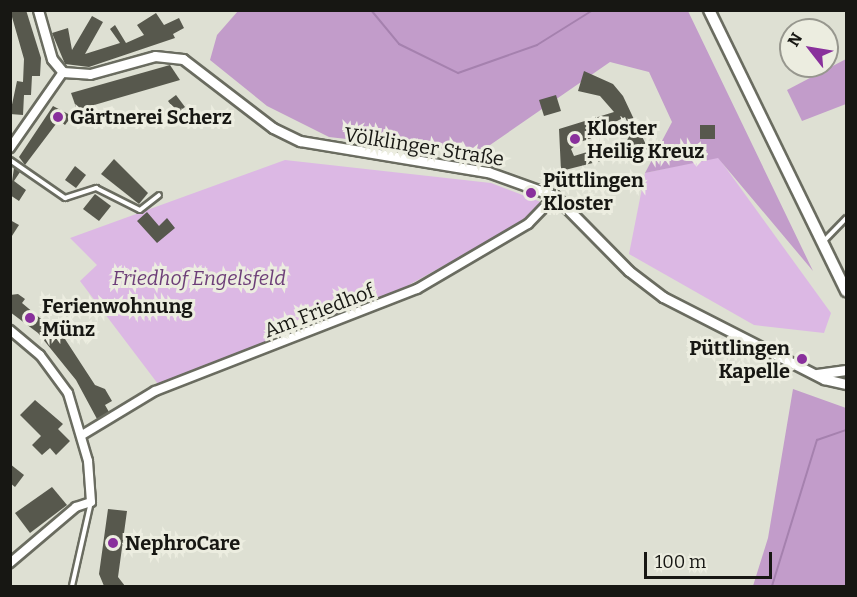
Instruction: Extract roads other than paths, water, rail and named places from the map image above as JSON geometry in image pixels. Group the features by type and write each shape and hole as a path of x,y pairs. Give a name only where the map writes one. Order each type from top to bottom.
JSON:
{"main road":[{"path":"709,10 846,291"}],"street":[{"path":"10,148 63,72 52,59 38,10"},
{"name":"Völklinger Straße","path":"63,72 76,76 155,56 177,58 196,66 273,128 300,141 488,172 555,196 643,284 815,374 846,384"},
{"name":"Am Friedhof","path":"82,435 154,391 417,289 528,224 555,196"},
{"path":"10,330 40,355 68,393 82,435 91,502 76,507 10,563"},
{"path":"815,374 846,370"}],"lane":[{"path":"10,160 65,198 96,188 140,210 159,195"},
{"path":"821,242 846,218"},
{"path":"72,586 91,502"}],"waterway":[{"path":"371,10 399,44 458,73 537,45 593,10"},
{"path":"772,586 817,440 846,430"}],"place":[{"name":"Gärtnerei Scherz","path":"58,117"},
{"name":"Kloster Heilig Kreuz","path":"575,139"},
{"name":"Püttlingen Kloster","path":"531,193"},
{"name":"Ferienwohnung Münz","path":"30,318"},
{"name":"Püttlingen Kapelle","path":"802,359"},
{"name":"NephroCare","path":"113,543"}],"park label":[{"name":"Friedhof Engelsfeld","path":"199,278"}]}
